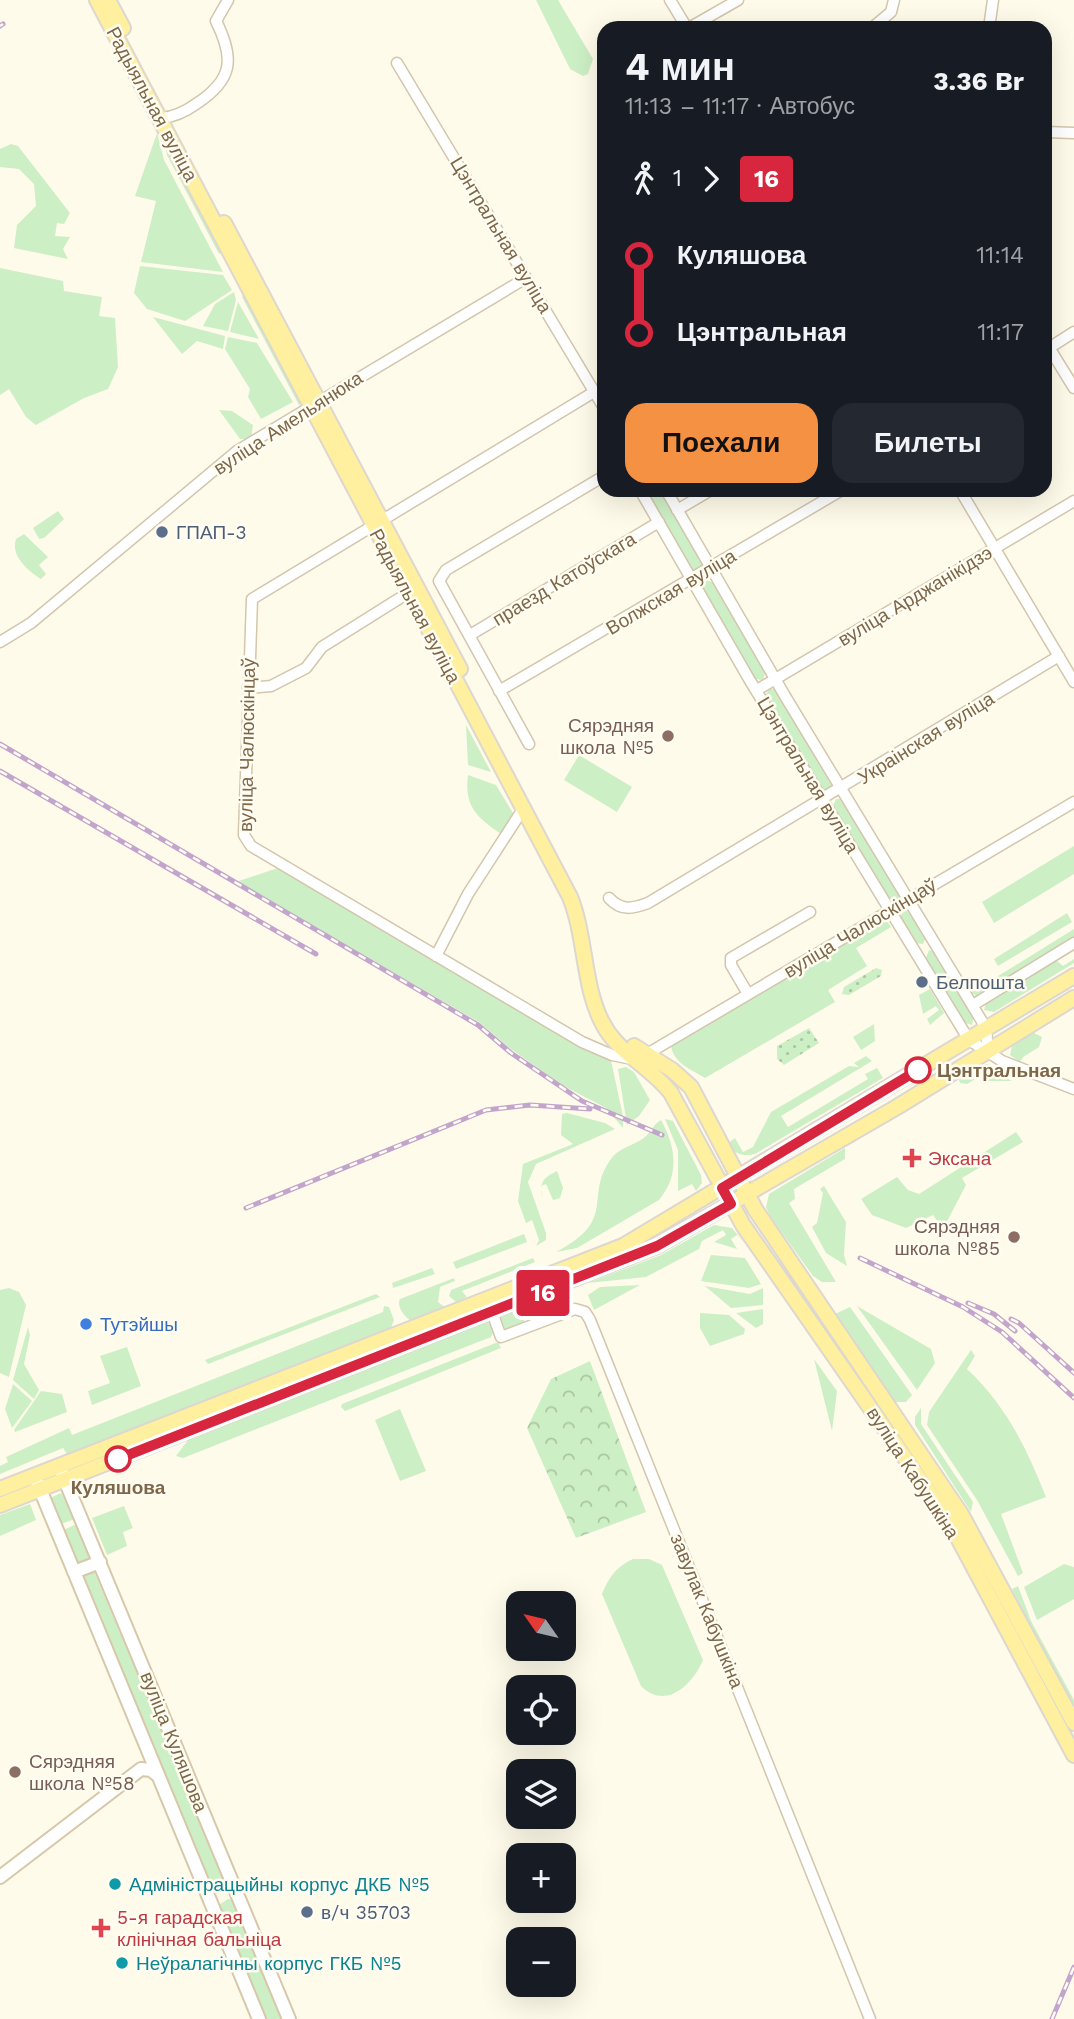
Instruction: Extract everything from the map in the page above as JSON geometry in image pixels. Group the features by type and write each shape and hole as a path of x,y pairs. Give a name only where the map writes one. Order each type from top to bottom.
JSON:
{"main road":[{"name":"Радыяльная вуліца","path":"97,0 165,117"},
{"name":"Радыяльная вуліца","path":"108,0 165,117 314,405 586,915 609,1016 671,1093 731,1204"},
{"name":"Радыяльная вуліца","path":"377,523 578,917 601,1022 620,1046 672,1070 691,1087 738,1178"},
{"path":"0,1505 41,1490 62,1473 501,1291 624,1245 1074,976"},
{"path":"0,1489 34,1476 62,1473 492,1312 657,1246 747,1195 1074,998"},
{"name":"вуліца Кабушкіна","path":"738,1178 961,1514 1074,1723"},
{"name":"вуліца Кабушкіна","path":"731,1204 948,1521 1074,1755"},
{"path":"492,1312 490,1302 501,1291"},
{"name":"вуліца Куляшова","path":"62,1473 289,2019"},
{"name":"вуліца Куляшова","path":"34,1476 259,2019"},
{"path":"74,1572 100,1562"},
{"path":"0,1877 141,1769 146,1768 156,1774"}],"street":[{"path":"165,117 205,99 223,81 229,54 216,21 228,0"},
{"path":"670,0 684,21"},
{"path":"700,21 738,0"},
{"path":"880,21 891,12 894,0"},
{"path":"990,21 993,0"},
{"name":"Цэнтральная вуліца","path":"397,64 597,397"},
{"path":"1052,132 1074,133"},
{"name":"вуліца Амельянюка","path":"0,642 31,623 237,451 526,278"},
{"path":"1052,342 1074,332"},
{"path":"1052,352 1074,388"},
{"name":"вуліца Чалюскінцаў","path":"594,392 252,599 246,841 582,1042 612,1055 642,1057 1074,802"},
{"path":"529,744 439,581 442,574 597,480"},
{"name":"Цэнтральная вуліца","path":"644,497 757,690 969,1040 1002,1061 1074,1089"},
{"name":"Цэнтральная вуліца","path":"670,497 776,679 973,1005 986,1028 988,1051"},
{"path":"677,510 699,497"},
{"name":"Волжская вуліца","path":"499,691 830,497"},
{"path":"964,497 1074,682"},
{"name":"вуліца Арджанікідзэ","path":"757,690 1074,501"},
{"name":"праезд Катоўскага","path":"470,635 659,522"},
{"path":"248,688 271,686 306,668 321,647 400,598"},
{"name":"Украінская вуліца","path":"609,898 621,908 648,903 824,800 1059,656"},
{"path":"436,956 468,894 523,809"},
{"path":"748,994 731,965 731,958 810,912"},
{"path":"973,1005 1074,943"},
{"name":"завулак Кабушкіна","path":"492,1312 501,1338 575,1309 585,1312 590,1320 870,2019"}],"green space":[{"path":"536,0 558,0 593,59 588,74 583,76 570,69"},
{"path":"162,131 216,233 222,252 219,254 167,155"},
{"path":"157,133 164,160 223,272 141,262 156,201 135,196"},
{"path":"11,144 18,146 70,213 64,224 57,223 55,236 70,237 63,249 68,259 14,248 17,225 36,206 34,184 19,169 0,167 0,149"},
{"path":"140,266 223,275 232,290 185,321 147,309 134,293"},
{"path":"0,268 63,281 64,291 102,297 99,316 115,318 118,367 108,389 84,398 36,425 26,417 9,389 0,395"},
{"path":"234,292 236,300 228,331 203,326 215,304"},
{"path":"244,294 299,395 300,407 242,297"},
{"path":"238,302 259,339 230,332"},
{"path":"153,317 225,336 223,349 197,341 182,354"},
{"path":"228,337 257,343 293,402 261,419 248,397 250,389 225,349"},
{"path":"219,410 232,411 253,425 251,439 240,439"},
{"path":"650,497 664,497 704,566 696,572"},
{"path":"58,511 64,519 44,538 39,539 33,528"},
{"path":"24,534 48,557 39,565 46,574 41,579 26,568 18,557 16,539"},
{"path":"706,580 712,582 765,673 763,680 755,679 702,589"},
{"path":"769,689 776,689 833,788 823,793 765,696"},
{"path":"466,725 491,772 468,765"},
{"path":"579,755 632,787 617,812 564,780"},
{"path":"468,775 496,785 513,813 501,834 479,816 470,803"},
{"path":"836,799 843,799 902,897 896,903 890,900 833,806"},
{"path":"1074,846 1074,874 994,923 982,902"},
{"path":"281,867 610,1056 623,1116 623,1128 606,1108 562,1085 511,1049 479,1022 236,882"},
{"path":"905,908 926,937 923,944 915,943 900,917"},
{"path":"1067,913 1072,922 998,966 994,959"},
{"path":"886,919 891,927 856,948 867,966 828,990 835,1002 705,1078 676,1057 671,1046"},
{"path":"1074,929 1074,938 983,994 976,996 968,989 974,986 977,989"},
{"path":"929,950 936,952 974,1015 972,1025 962,1022 925,960"},
{"path":"1074,959 1074,963 994,1012 984,1010 986,1003 1056,960 1063,966"},
{"path":"876,968 882,970 881,976 849,995 842,994 844,987"},
{"path":"930,989 944,1013 930,1025 927,1019 939,1010 936,1006 923,1014 919,995"},
{"path":"874,1024 875,1041 861,1050 853,1037"},
{"path":"809,1028 819,1043 784,1065 777,1059 777,1046"},
{"path":"1030,1031 1042,1037 1039,1047 1020,1062 1010,1055 1013,1042"},
{"path":"866,1056 872,1061 781,1116 788,1127 868,1079 865,1074 877,1068 883,1078 755,1154 740,1154 727,1144 735,1138 743,1152 753,1147 771,1112 849,1066 859,1067 854,1063"},
{"path":"986,1064 1001,1068 998,1074 1012,1081 986,1081 982,1075 967,1084 960,1083 959,1080"},
{"path":"626,1067 634,1072 650,1100 639,1116 627,1125 618,1069"},
{"path":"562,1114 605,1123 615,1129 536,1164 528,1182 546,1240 536,1246 539,1240 532,1220 526,1223 518,1201 523,1164 573,1144 561,1135"},
{"path":"665,1119 673,1121 701,1175 702,1183 696,1191 692,1184 678,1191 678,1150"},
{"path":"661,1120 670,1140 674,1161 670,1181 659,1200 577,1248 556,1252 575,1240 594,1218 599,1185 611,1159 619,1151 643,1139"},
{"path":"1016,1132 1023,1142 962,1178 966,1185 943,1229 933,1215 906,1228 872,1215 861,1199 897,1177 908,1190 919,1194"},
{"path":"845,1148 845,1159 794,1189 795,1199 789,1203 836,1282 822,1282 813,1276 766,1207 769,1194"},
{"path":"557,1171 563,1188 560,1198 553,1200 546,1184 542,1186 548,1176"},
{"path":"824,1186 846,1222 844,1255 847,1266 826,1253 812,1227 817,1223 823,1193 820,1189"},
{"path":"714,1225 732,1228 746,1245 737,1235 731,1239 737,1249 714,1242 726,1235 723,1230 702,1241 699,1249 646,1277 588,1283 661,1255"},
{"path":"524,1234 527,1242 456,1269 453,1262"},
{"path":"711,1255 745,1258 761,1284 749,1288 701,1281"},
{"path":"533,1258 535,1262 462,1291 467,1297 456,1302 449,1296 451,1290"},
{"path":"432,1268 435,1274 393,1288 392,1283"},
{"path":"454,1278 455,1281 440,1287 438,1302 446,1308 411,1321 402,1312 400,1299"},
{"path":"640,1285 594,1310 588,1295 600,1287"},
{"path":"705,1286 750,1294 763,1288 763,1305 731,1308"},
{"path":"9,1288 19,1292 26,1305 9,1377 0,1373 0,1290"},
{"path":"376,1294 380,1297 208,1364 205,1360"},
{"path":"524,1304 524,1324 506,1331 500,1316"},
{"path":"384,1306 389,1307 394,1320 390,1330 67,1454 63,1448 0,1474 0,1466 8,1462 6,1457 69,1428 72,1435 383,1312"},
{"path":"857,1306 931,1349 935,1363 917,1390"},
{"path":"850,1307 912,1395 906,1402 894,1402 835,1314"},
{"path":"763,1309 763,1324 756,1328 736,1313"},
{"path":"700,1313 729,1315 745,1329 744,1334 710,1346 700,1328"},
{"path":"484,1321 491,1323 494,1331 491,1337 183,1458 176,1456 192,1435"},
{"path":"28,1327 30,1335 24,1364 39,1390 34,1399 13,1380"},
{"path":"498,1342 501,1348 345,1411 341,1407 342,1404"},
{"path":"127,1347 141,1386 92,1405 88,1391 110,1383 100,1356"},
{"path":"971,1350 975,1356 967,1369 993,1397 1014,1428 1046,1497 1001,1514 1023,1573 1018,1576 977,1500 927,1425 929,1412"},
{"path":"814,1359 837,1391 832,1431"},
{"path":"590,1361 646,1512 576,1538 527,1428 551,1379"},
{"path":"13,1384 32,1401 12,1428 5,1409"},
{"path":"41,1391 62,1394 67,1412 15,1432 14,1430"},
{"path":"921,1408 921,1424 973,1502 971,1512 915,1425 915,1417"},
{"path":"400,1409 426,1471 400,1481 375,1420"},
{"path":"61,1493 75,1519 58,1525 50,1498"},
{"path":"30,1504 36,1520 0,1536 0,1515"},
{"path":"124,1506 133,1528 123,1532 127,1546 107,1555 92,1518"},
{"path":"77,1524 91,1558 78,1566 61,1531"},
{"path":"633,1559 649,1559 662,1565 703,1660 693,1678 669,1695 650,1693 641,1686 602,1594 614,1573"},
{"path":"1064,1564 1074,1567 1074,1599 1037,1620 1024,1587"},
{"path":"94,1571 227,1890 213,1895 81,1576"},
{"path":"1018,1586 1031,1621 1074,1700 1074,1710 1012,1589"},
{"path":"228,1899 233,1900 282,2019 262,2019 217,1906"}],"railway":[{"path":"0,744 478,1025 511,1053 582,1101 662,1135"},
{"path":"0,771 316,954"},
{"path":"246,1208 486,1110 530,1105 590,1109"},
{"path":"860,1258 963,1307 1002,1332 1074,1398"},
{"path":"968,1303 994,1314 1015,1331"},
{"path":"1011,1319 1019,1323 1074,1373"},
{"path":"1052,2019 1074,1967"}],"bus line":[{"name":"16","path":"118,1459 589,1276 657,1246 731,1204 722,1188 918,1070"}],"place":[{"name":"ГПАП-3","path":"162,532"},
{"name":"Сярэдняя школа №5","path":"668,736"},
{"name":"Белпошта","path":"922,982"},
{"name":"Цэнтральная","path":"918,1070"},
{"name":"Эксана","path":"912,1158"},
{"name":"Сярэдняя школа №85","path":"1014,1237"},
{"name":"Тутэйшы","path":"86,1324"},
{"name":"Куляшова","path":"118,1459"},
{"name":"Сярэдняя школа №58","path":"15,1772"},
{"name":"Адміністрацыйны корпус ДКБ №5","path":"115,1884"},
{"name":"в/ч 35703","path":"307,1912"},
{"name":"5-я гарадская клінічная бальніца","path":"101,1928"},
{"name":"Неўралагічны корпус ГКБ №5","path":"122,1963"}]}
